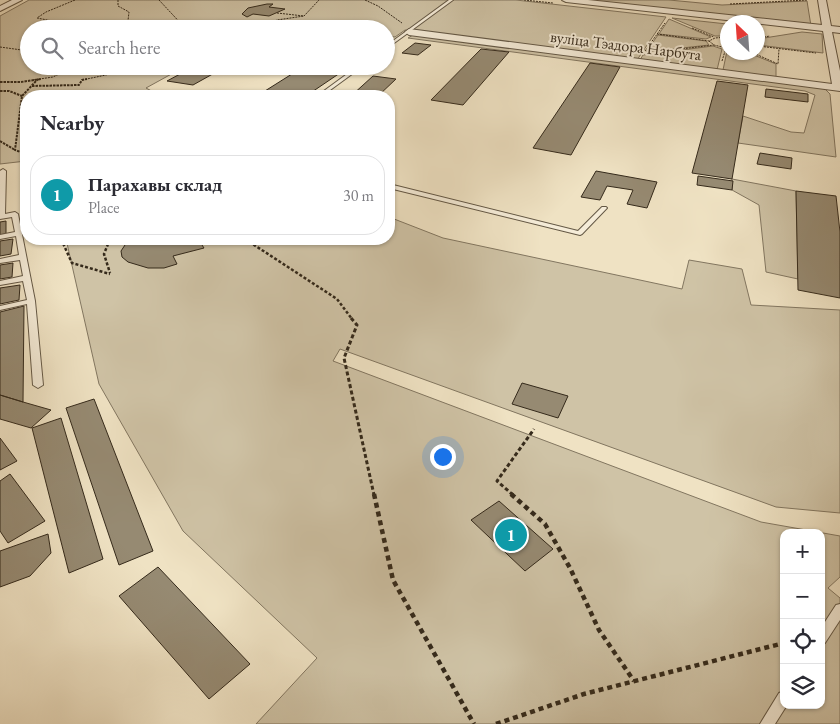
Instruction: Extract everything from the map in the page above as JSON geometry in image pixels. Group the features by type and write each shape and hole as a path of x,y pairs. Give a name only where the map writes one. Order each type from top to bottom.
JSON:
{"street":[{"path":"0,9 18,0"},
{"path":"566,0 840,30"},
{"path":"822,0 839,87"},
{"name":"вуліца Тэадора Нарбута","path":"411,30 839,87"}],"lane":[{"path":"395,42 452,0"},
{"path":"327,90 348,75"},
{"path":"3,171 1,217 15,214 30,301 38,385"},
{"path":"395,187 580,233 604,208"},
{"path":"0,238 18,234"},
{"path":"0,261 22,256"},
{"path":"0,283 26,278"},
{"path":"0,308 30,301"},
{"path":"825,633 840,609"},
{"path":"767,724 780,704"}],"path":[{"path":"42,20 37,18 42,13 69,5 75,0"},
{"path":"118,0 118,6 129,12 128,20"},
{"path":"159,0 178,20"},
{"path":"277,20 304,16 319,0"},
{"path":"365,0 378,6 411,30"},
{"path":"730,4 806,0"},
{"path":"278,12 304,16"},
{"path":"651,53 642,54 669,18"},
{"path":"657,34 709,41 714,45"},
{"path":"709,41 720,38"},
{"path":"660,52 714,45 720,46"},
{"path":"0,47 20,50"},
{"path":"765,47 816,53"},
{"path":"765,58 778,64 779,49"},
{"path":"0,82 38,79 57,75"},
{"path":"32,86 79,85 82,80 106,75"},
{"path":"28,90 38,79"},
{"path":"0,91 9,91 20,95"},
{"path":"15,150 20,111"},
{"path":"0,141 20,152"},
{"path":"64,245 72,263 110,274 104,254 108,245"},
{"path":"253,245 337,299 357,325 344,358 393,580 474,724"},
{"path":"534,429 497,481 545,524 570,568 599,630 634,681"},
{"path":"496,724 584,694 780,644"}],"shaded area":[{"path":"29,0 516,0 666,17 637,60 405,30 395,37 395,20 20,20 20,75 170,75 146,88 150,90 20,90 20,162 0,164 0,16"},
{"path":"572,0 669,0 722,5 807,1 811,26 765,21 765,15 720,16"},
{"path":"672,18 720,23 720,36 715,36"},
{"path":"669,19 711,37 706,39 659,34"},
{"path":"802,32 822,34 823,53 765,46 765,38"},
{"path":"413,35 824,88 830,94 836,157 738,143 743,116 791,132 804,133 815,95 805,91 408,38"},
{"path":"658,35 706,41 709,45 646,52"},
{"path":"713,46 720,48 717,70 640,60 643,55"},
{"path":"725,60 765,60 776,64 776,78 723,70"},
{"path":"732,179 796,191 798,279 766,272 759,205 732,190"},
{"path":"395,219 443,238 682,289 689,260 742,269 751,305 840,310 840,513 776,507 340,349 333,361 761,522 800,529 780,529 780,709 825,709 825,533 840,536 840,577 828,588 840,598 840,724 256,724 317,658 183,531 99,384 67,245 395,245"}],"building":[{"path":"273,4 269,7 285,9 269,16 253,14 247,17 242,14 248,8"},
{"path":"415,43 431,45 418,55 402,53"},
{"path":"481,49 509,52 463,105 431,100"},
{"path":"590,63 620,67 571,155 533,148"},
{"path":"178,75 211,75 193,85 167,81"},
{"path":"290,75 337,75 315,90 267,90"},
{"path":"373,76 396,79 384,90 358,90"},
{"path":"717,81 748,85 732,179 692,173"},
{"path":"766,89 808,94 808,102 765,97"},
{"path":"760,153 792,158 791,169 757,164"},
{"path":"596,171 657,182 647,208 627,204 633,190 607,186 600,200 581,197"},
{"path":"698,176 733,181 732,190 697,185"},
{"path":"796,191 836,196 840,232 840,298 798,290"},
{"path":"6,221 6,234 0,235 0,222"},
{"path":"13,239 11,254 0,256 0,241"},
{"path":"125,245 202,245 204,248 173,256 177,264 164,268 148,268 128,262 122,257 121,251"},
{"path":"13,263 12,277 0,279 0,265"},
{"path":"20,285 19,300 0,304 0,288"},
{"path":"24,306 23,402 0,395 0,312"},
{"path":"522,383 568,396 558,418 512,404"},
{"path":"0,395 51,410 31,428 0,419"},
{"path":"94,399 153,551 119,565 66,408"},
{"path":"61,418 103,559 69,573 32,428"},
{"path":"0,438 17,461 0,470"},
{"path":"10,474 45,521 8,543 0,531 0,481"},
{"path":"499,501 553,549 525,571 471,520"},
{"path":"48,534 51,553 30,576 0,587 0,551"},
{"path":"158,567 250,664 209,699 119,596"}],"place":[{"name":"Парахавы склад","path":"511,535"}]}
